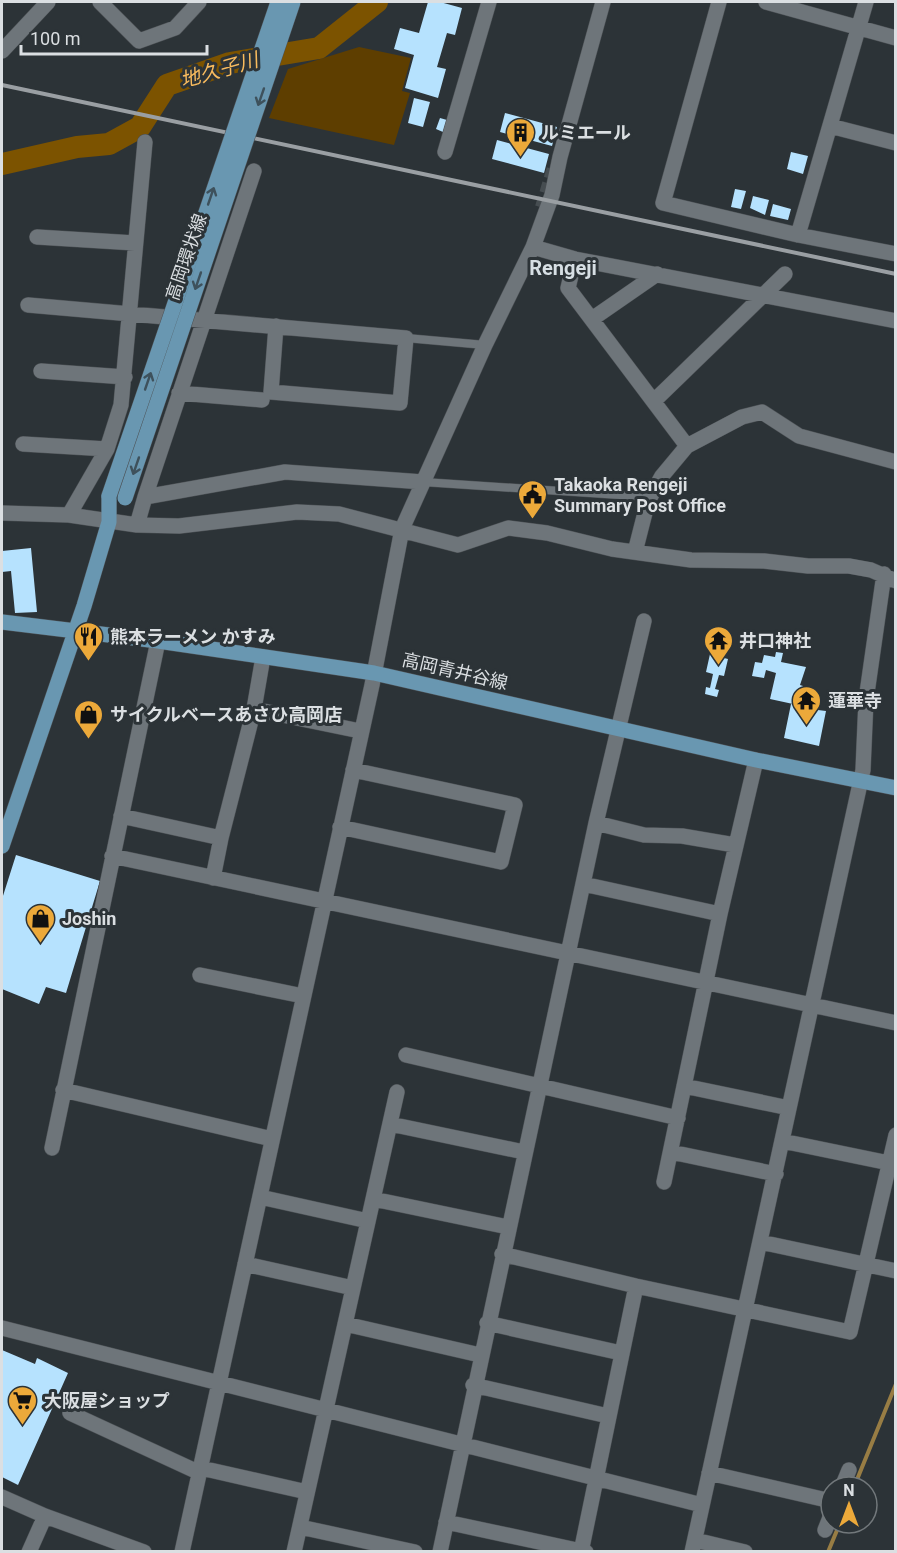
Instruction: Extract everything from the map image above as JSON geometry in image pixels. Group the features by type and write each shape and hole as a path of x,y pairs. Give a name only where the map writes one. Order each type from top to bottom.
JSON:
{"main road":[{"name":"高岡環状線","path":"109,522 109,496 278,2"},
{"name":"高岡環状線","path":"2,846 75,633 109,522 125,498 293,2"},
{"name":"高岡青井谷線","path":"2,622 75,633 158,641 374,673 896,788"}],"street":[{"path":"2,51 48,2"},
{"path":"99,2 140,40 175,28 199,2"},
{"path":"445,152 489,2"},
{"path":"182,1551 374,673 402,529 485,345 533,247 552,195 560,156 603,2"},
{"path":"719,2 663,203 798,235 896,254"},
{"path":"766,2 896,38"},
{"path":"798,235 866,2"},
{"path":"830,126 896,143"},
{"path":"69,515 107,449 121,405 145,142"},
{"path":"137,525 254,171"},
{"path":"37,237 135,243"},
{"path":"533,247 575,259 766,294 896,321"},
{"path":"575,259 568,288 687,446"},
{"path":"592,319 657,274"},
{"path":"654,401 785,274"},
{"path":"28,305 276,326 406,338 400,403 271,392 276,326"},
{"path":"41,371 125,377"},
{"path":"179,393 262,400"},
{"path":"635,552 648,501 662,476 687,446 742,417 762,412 799,435 896,462"},
{"path":"23,444 107,449"},
{"path":"145,497 285,472 423,482"},
{"path":"2,513 69,515 137,525 179,526 297,512 339,514 458,545 508,528 691,560 849,566 890,577 866,700 861,781 694,1546 745,1551"},
{"path":"440,1551 473,1385 567,954 617,728 644,621"},
{"path":"52,1148 158,641"},
{"path":"213,878 221,837 254,709 263,657"},
{"path":"254,709 360,731"},
{"path":"664,1182 735,845 756,759"},
{"path":"340,827 501,862 515,805 352,770"},
{"path":"120,816 221,837"},
{"path":"596,823 644,835 682,836 735,845"},
{"path":"112,856 896,1023"},
{"path":"583,884 720,914"},
{"path":"200,975 303,996"},
{"path":"406,1055 678,1118"},
{"path":"684,1086 789,1108"},
{"path":"63,1090 272,1139"},
{"path":"294,1551 397,1092"},
{"path":"390,1124 524,1152"},
{"path":"502,1254 636,1286 850,1332 896,1135"},
{"path":"782,1141 889,1163"},
{"path":"671,1152 776,1174"},
{"path":"260,1197 369,1221"},
{"path":"373,1200 508,1227"},
{"path":"760,1242 896,1271"},
{"path":"245,1264 353,1288"},
{"path":"446,1522 583,1551 608,1416 636,1286"},
{"path":"487,1323 621,1353"},
{"path":"345,1324 480,1355"},
{"path":"2,1328 702,1505"},
{"path":"473,1385 608,1416"},
{"path":"69,1413 200,1470 307,1492"},
{"path":"847,1475 849,1470"},
{"path":"709,1473 819,1498"},
{"path":"2,1497 45,1516 144,1551"},
{"path":"29,1551 45,1516"},
{"path":"300,1527 415,1551"}],"lane":[{"path":"406,338 485,345"},
{"path":"423,482 635,496 648,501"}],"shaded area":[{"path":"359,47 411,58 402,91 410,93 394,145 269,118 288,69"}],"building":[{"path":"428,2 440,2 462,8 455,35 447,33 437,67 446,69 438,98 405,88 414,55 394,49 400,28 419,33"},
{"path":"414,98 430,102 423,127 408,123"},
{"path":"505,113 557,127 552,146 500,132"},
{"path":"440,118 447,120 443,132 436,129"},
{"name":"ルミエール","path":"497,140 549,154 544,173 492,159"},
{"path":"791,152 808,156 803,174 787,169"},
{"path":"735,189 746,191 741,209 731,207"},
{"path":"753,196 769,200 765,215 750,208"},
{"path":"773,204 791,209 788,220 770,216"},
{"path":"31,548 37,612 15,613 11,571 2,572 2,551"},
{"path":"776,652 783,653 781,662 806,667 800,685 803,686 801,696 795,695 793,704 770,699 776,673 766,670 764,678 752,676 755,662 762,663 764,655 775,657"},
{"path":"716,653 725,655 724,658 728,659 724,676 719,675 715,689 719,690 717,697 705,694 706,687 710,688 713,674 706,672 710,654 716,656"},
{"path":"802,700 819,704 818,710 826,711 819,746 784,738 791,704 801,706"},
{"name":"Joshin","path":"16,855 100,881 66,993 46,987 39,1004 2,989 2,899"},
{"name":"大阪屋ショップ","path":"2,1350 35,1364 37,1358 68,1373 18,1485 2,1477"}],"waterway":[{"name":"地久子川","path":"2,164 77,147 109,144 140,127 167,85 230,63 319,48 377,2"},
{"path":"859,1475 896,1384"},
{"path":"828,1552 835,1535"}],"tunnel":[{"path":"540,207 553,164"}],"railway":[{"path":"2,85 896,274"}],"place":[{"name":"ルミエール","path":"520,158"},
{"name":"Takaoka Rengeji Summary Post Office","path":"533,520"},
{"name":"熊本ラーメン かすみ","path":"89,662"},
{"name":"井口神社","path":"718,666"},
{"name":"蓮華寺","path":"807,726"},
{"name":"サイクルベースあさひ高岡店","path":"89,740"},
{"name":"Joshin","path":"41,944"},
{"name":"大阪屋ショップ","path":"23,1426"}],"district":[{"name":"Rengeji","path":"563,268"}]}
